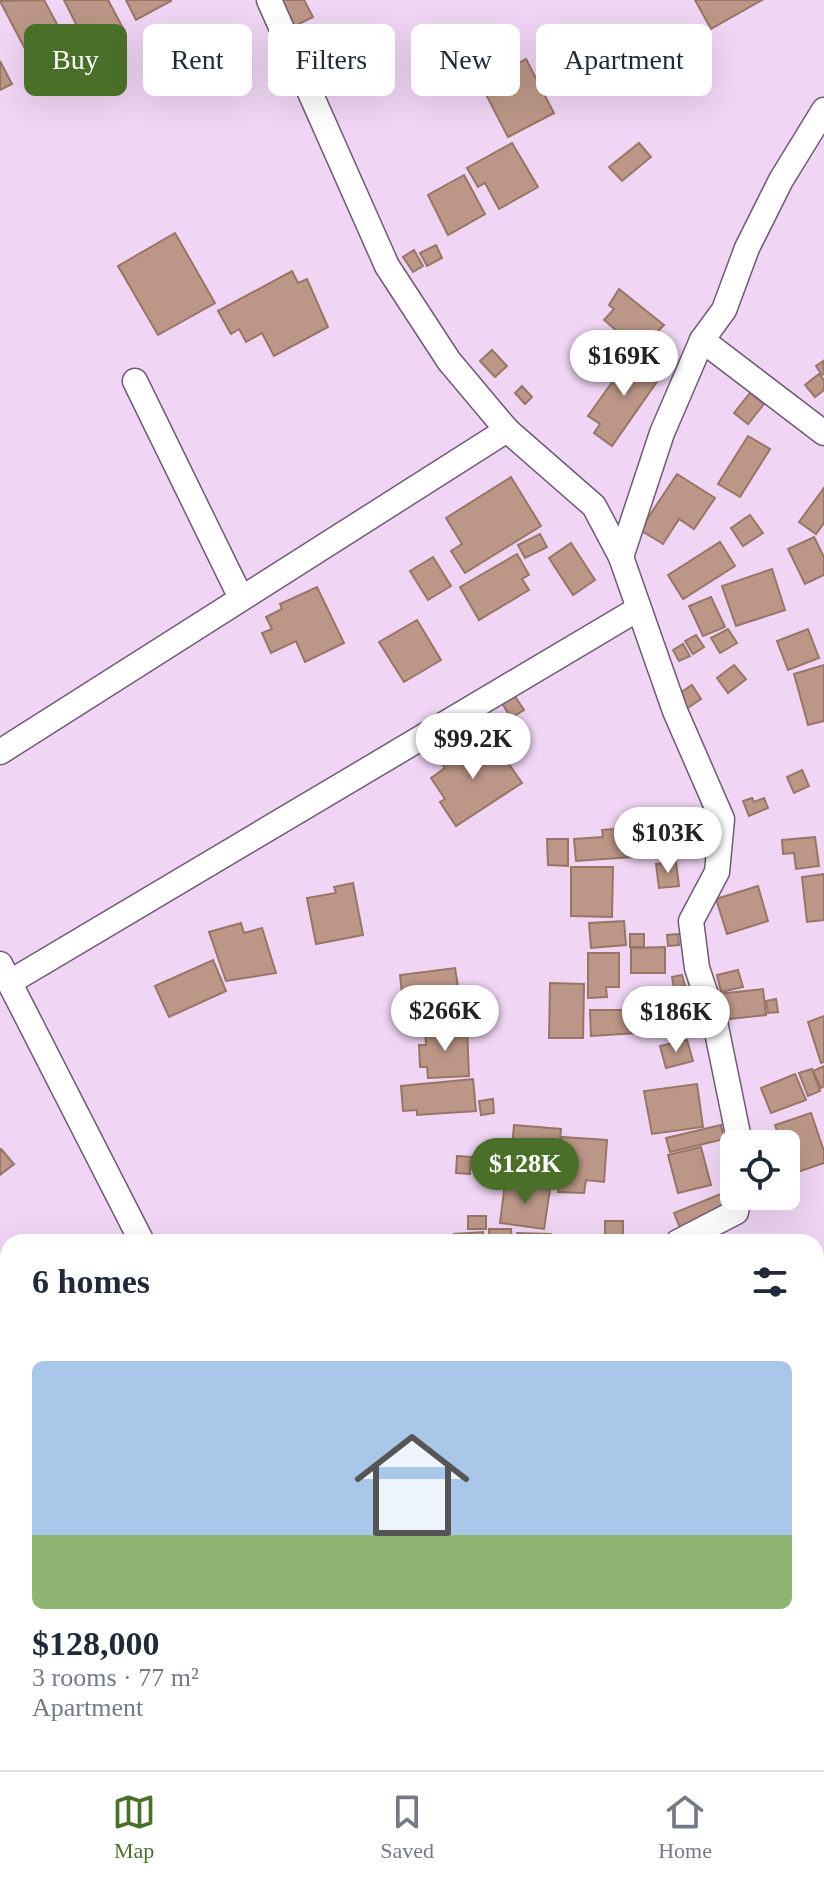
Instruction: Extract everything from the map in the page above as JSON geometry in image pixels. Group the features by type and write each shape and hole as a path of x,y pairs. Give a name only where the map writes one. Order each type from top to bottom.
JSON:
{"street":[{"path":"269,0 387,266 449,361 507,430 594,506 621,557 675,711 722,819 717,872 691,921 697,968 715,1022 737,1130"},
{"path":"621,557 662,433 702,340 724,310 747,248 781,180 824,110"},
{"path":"702,340 824,433"},
{"path":"135,381 241,598"},
{"path":"0,752 507,430"},
{"path":"138,1234 5,973 638,609"},
{"path":"693,1234 736,1210"}],"building":[{"path":"44,0 57,24 24,24 24,47 0,1"},
{"path":"64,0 108,0 121,24 76,24"},
{"path":"126,0 171,0 171,1 136,20"},
{"path":"281,0 304,0 313,17 294,24"},
{"path":"695,0 762,0 712,28 712,24 708,24"},
{"path":"526,59 536,78 536,96 545,96 554,113 508,137 487,96 520,96 520,62"},
{"path":"0,61 12,84 0,90"},
{"path":"512,143 538,187 499,209 485,183 478,187 467,168"},
{"path":"639,143 651,157 622,181 609,167"},
{"path":"464,175 485,214 448,235 428,195"},
{"path":"175,233 215,303 158,335 118,266"},
{"path":"436,245 442,258 427,266 420,253"},
{"path":"414,250 423,266 413,272 403,257"},
{"path":"292,271 298,283 307,279 328,327 274,356 262,333 246,342 239,329 231,334 218,311"},
{"path":"619,289 664,325 639,350 604,320 614,309 609,305"},
{"path":"492,350 507,366 495,377 480,361"},
{"path":"633,353 663,373 612,446 594,433 600,424 588,416"},
{"path":"823,361 824,374 822,375 816,366"},
{"path":"819,374 824,380 824,390 815,397 805,385"},
{"path":"522,386 532,397 525,404 515,393"},
{"path":"750,393 764,404 748,424 734,413"},
{"path":"748,436 770,449 740,497 718,484"},
{"path":"677,474 715,498 694,529 679,519 663,544 640,530"},
{"path":"511,477 541,526 465,573 451,551 462,544 446,518"},
{"path":"824,488 824,523 816,534 799,522"},
{"path":"750,515 763,533 743,546 731,528"},
{"path":"540,534 547,547 525,558 518,545"},
{"path":"814,537 824,557 824,575 805,584 788,549"},
{"path":"720,542 735,566 683,599 668,575"},
{"path":"571,543 595,580 573,595 549,558"},
{"path":"517,554 529,575 522,579 529,590 479,620 460,587"},
{"path":"433,557 451,586 428,600 410,571"},
{"path":"772,569 785,610 736,626 722,586"},
{"path":"317,587 344,643 305,662 296,641 271,653 262,633 272,629 266,617 282,609 280,604"},
{"path":"711,597 725,627 703,636 689,606"},
{"path":"417,620 441,660 404,682 379,642"},
{"path":"728,629 737,643 720,653 711,638"},
{"path":"808,629 819,658 788,670 777,641"},
{"path":"696,635 704,647 693,654 685,641"},
{"path":"683,644 690,656 679,661 673,650"},
{"path":"734,665 746,679 728,693 717,678"},
{"path":"824,665 824,721 808,725 794,674"},
{"path":"692,685 701,699 686,709 677,695"},
{"path":"512,692 524,710 511,718 500,700"},
{"path":"473,738 489,763 502,754 522,783 456,826 440,802 445,799 431,778 445,768 439,760"},
{"path":"802,770 809,786 794,793 787,777"},
{"path":"752,798 754,802 764,798 768,808 749,816 743,801"},
{"path":"650,814 654,832 634,837 630,819"},
{"path":"630,828 632,857 576,861 574,839 603,837 602,830"},
{"path":"658,836 660,853 635,855 633,838"},
{"path":"815,837 819,866 796,869 794,853 783,854 782,840"},
{"path":"547,839 568,839 568,866 548,865"},
{"path":"676,862 679,886 659,888 656,864"},
{"path":"571,867 613,867 612,917 571,916"},
{"path":"824,874 824,920 807,922 802,877"},
{"path":"353,883 363,935 316,944 307,898 336,893 334,887"},
{"path":"758,886 768,921 727,934 716,899"},
{"path":"624,921 626,945 591,948 589,923"},
{"path":"241,923 244,933 262,928 276,973 226,981 209,932"},
{"path":"630,934 644,934 644,947 630,947"},
{"path":"678,934 679,945 668,946 667,935"},
{"path":"665,947 665,973 631,973 631,948"},
{"path":"588,953 619,953 619,987 606,987 607,997 588,998"},
{"path":"213,960 226,991 169,1017 155,986"},
{"path":"455,968 460,999 413,1006 411,993 402,994 400,975"},
{"path":"738,970 743,987 721,992 717,975"},
{"path":"682,975 685,986 674,988 672,977"},
{"path":"550,983 584,984 583,1038 549,1038"},
{"path":"763,989 766,1015 721,1020 718,994"},
{"path":"776,999 778,1012 768,1013 766,1001"},
{"path":"627,1004 654,1004 654,1014 663,1014 663,1027 654,1027 653,1032 591,1036 590,1010 627,1010"},
{"path":"689,1013 692,1029 675,1033 672,1016"},
{"path":"824,1016 824,1062 821,1063 808,1022"},
{"path":"467,1028 469,1076 428,1078 427,1067 420,1067 419,1045 426,1045 425,1030"},
{"path":"687,1040 693,1061 666,1068 660,1046"},
{"path":"824,1066 824,1086 821,1088 813,1071"},
{"path":"812,1069 820,1091 808,1096 799,1073"},
{"path":"795,1074 806,1100 771,1113 761,1088"},
{"path":"473,1079 476,1111 417,1115 417,1110 403,1111 401,1086"},
{"path":"697,1084 703,1127 652,1134 644,1091"},
{"path":"493,1099 494,1113 481,1115 479,1101"},
{"path":"811,1113 824,1151 824,1163 800,1171 800,1130 777,1130 775,1125"},
{"path":"514,1125 561,1129 556,1178 530,1176 532,1161 511,1159"},
{"path":"721,1125 722,1130 720,1140 670,1152 666,1138"},
{"path":"562,1137 607,1140 604,1182 586,1180 584,1193 558,1192"},
{"path":"701,1147 711,1185 678,1193 668,1155"},
{"path":"0,1150 14,1164 0,1175"},
{"path":"457,1156 471,1157 470,1174 456,1173"},
{"path":"473,1156 484,1156 483,1169 473,1168"},
{"path":"505,1183 550,1189 544,1229 500,1223"},
{"path":"720,1194 720,1210 726,1210 680,1228 674,1213"},
{"path":"468,1216 486,1216 486,1229 468,1229"},
{"path":"605,1221 623,1221 623,1234 605,1234"},
{"path":"489,1229 511,1229 511,1234 489,1234"}]}
